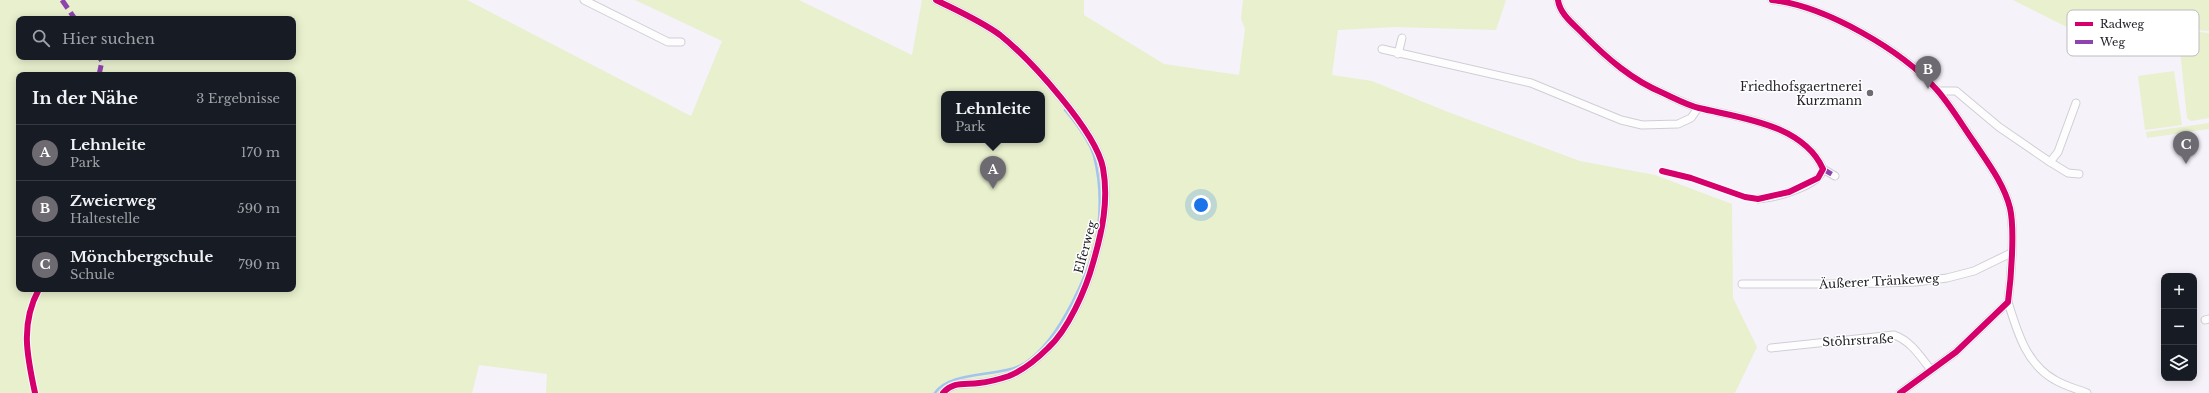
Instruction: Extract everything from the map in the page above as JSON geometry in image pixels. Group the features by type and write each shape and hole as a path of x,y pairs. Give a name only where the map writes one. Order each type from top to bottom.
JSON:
{"street":[{"path":"584,0 668,42 680,42"},
{"name":"Elferweg","path":"936,0 974,19 999,34 1025,59 1076,117 1095,146 1100,160 1105,207 1102,231 1089,277 1068,321 1054,343 1027,367 1010,376 979,383 955,385 947,388 943,393"},
{"path":"1558,0 1565,16 1604,55 1636,80 1698,108 1754,119 1787,134 1810,150 1823,169 1835,176"},
{"path":"1772,0 1795,4 1843,23 1915,68 1939,91 1992,167 2004,189 2012,217 2008,302 2023,345 2034,362 2055,380 2087,393"},
{"path":"1398,54 1402,38"},
{"path":"1382,50 1531,83 1621,120 1642,125 1678,124 1692,118 1698,108"},
{"path":"1939,91 1950,90 1965,97 1999,127 2050,162 2068,173 2079,174"},
{"path":"2050,162 2058,152 2076,103"},
{"path":"1758,199 1789,192 1811,182 1818,178 1823,169"},
{"name":"Äußerer Tränkeweg","path":"1742,284 1916,282 1947,278 1974,271 2011,253"},
{"path":"1900,393 1956,352 2008,302"},
{"name":"Stöhrstraße","path":"1771,348 1894,335 1902,338 1912,346 1931,370"}],"green space":[{"path":"0,0 467,0 691,116 722,41 635,0 799,0 912,55 922,0 1084,0 1084,15 1164,64 1239,75 1245,29 1241,19 1243,0 1506,0 1496,30 1395,27 1338,30 1332,75 1372,81 1448,112 1580,161 1655,175 1732,204 1733,298 1757,347 1735,393 546,393 547,374 479,365 472,393 0,393"},
{"path":"2013,0 2209,0 2209,31 2199,30 2199,10 2067,10 2067,27"},
{"path":"2199,32 2209,33 2209,118 2191,121 2187,118 2181,56 2199,56"},
{"path":"2174,71 2182,125 2145,130 2138,76"},
{"path":"2209,123 2209,129 2147,138 2146,132"}],"waterway":[{"path":"935,393 942,386 963,377 1003,371 1015,368 1025,363 1038,352 1062,321 1081,283 1095,245 1098,229 1100,201 1099,183 1092,150 1082,132 1065,110"}],"marked path":[{"path":"62,0 73,16"},
{"path":"100,72 101,60"},
{"path":"1823,169 1835,176"}],"cycle path":[{"path":"936,0 977,21 1000,35 1013,46 1044,78 1075,116 1088,135 1098,153 1105,180 1104,216 1090,273 1081,297 1062,331 1044,352 1015,374 987,382 955,385 943,393"},
{"path":"1558,0 1559,5 1568,20 1612,61 1641,82 1690,105 1769,125 1786,133 1801,142 1814,154 1823,169 1818,178 1789,192 1758,199 1745,197 1691,178 1662,171"},
{"path":"1772,0 1793,4 1815,11 1861,32 1904,60 1922,75 1947,102 1985,158 2004,191 2010,208 2012,241 2008,302 1956,352 1900,393"},
{"path":"35,393 28,353 27,328 29,315 38,292"}],"place":[{"name":"Zweierweg","path":"1928,89"},
{"name":"Friedhofsgaertnerei Kurzmann","path":"1870,93"},
{"name":"Mönchbergschule","path":"2186,164"},
{"name":"Lehnleite","path":"993,189"}]}
